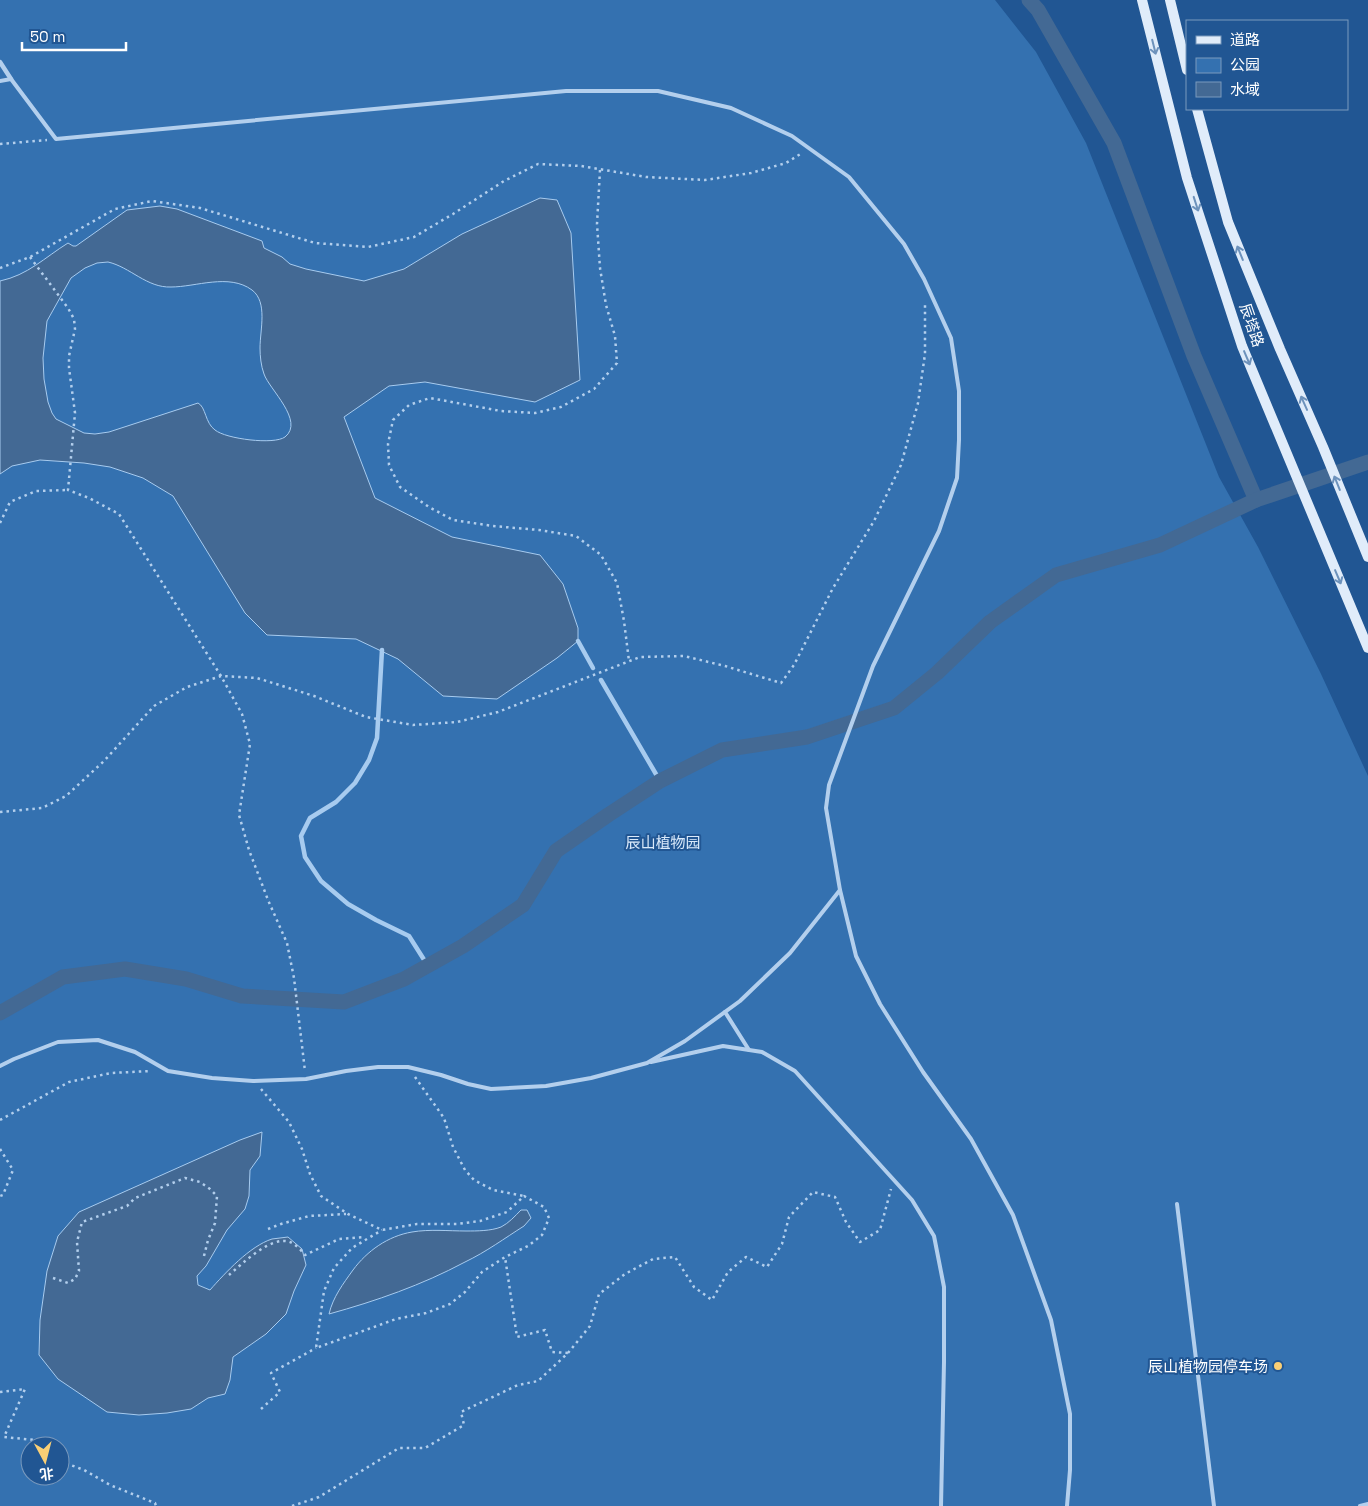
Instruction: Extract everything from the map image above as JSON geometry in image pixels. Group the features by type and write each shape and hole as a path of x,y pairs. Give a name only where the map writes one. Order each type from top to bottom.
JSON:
{"main road":[{"name":"辰塔路","path":"1142,0 1187,178 1242,346 1368,648"},
{"path":"1170,0 1186,66"},
{"name":"辰塔路","path":"1197,110 1228,222 1368,558"}],"street":[{"path":"0,62 11,79"}],"lane":[{"path":"0,82 11,79 56,139 566,91 658,91 730,108 792,136 849,177 904,244 924,279 951,338 959,391 960,440 957,478 939,531 873,666 829,786 826,808 840,890 856,956 880,1004 923,1072 971,1139 1013,1215 1051,1320 1070,1414 1070,1470 1067,1506"},
{"path":"647,1063 685,1041 740,1001 790,953 840,890"},
{"path":"725,1012 749,1050"},
{"path":"0,1066 58,1042 98,1040 136,1052 168,1071 212,1078 253,1081 306,1079 378,1067 408,1068 442,1075 468,1084 491,1089 546,1086 590,1078 723,1046 762,1052 795,1071 912,1200 934,1236 944,1287 941,1506"},
{"path":"1177,1204 1214,1506"},
{"path":"1360,1506 1368,1504"}],"path":[{"path":"0,144 56,139"},
{"path":"0,268 30,257 115,209 152,201 200,208 314,243 368,247 414,237 504,181 538,164 581,166 646,176 704,180 751,173 786,163 809,148"},
{"path":"600,169 597,224 600,268 606,306 615,336 617,363 594,389 561,407 535,413 501,411 430,398 409,405 393,420 388,444 389,465 400,487 428,506 454,520 576,536 601,555 616,583 624,620 629,661"},
{"path":"30,257 74,319 75,329 69,356 74,413 68,490"},
{"path":"0,812 42,808 66,796 104,761 154,706 187,687 221,676 257,678 314,696 372,718 413,725 457,722 498,712 640,657 684,656 781,683 794,666 833,588 874,521 901,465 918,403 925,354 924,279"},
{"path":"0,523 10,502 36,492 68,490 89,498 119,514 221,676 242,714 250,744 239,815 268,900 287,943 295,986 306,1079"},
{"path":"261,1409 280,1392 271,1373 316,1348 396,1319 426,1313 450,1304 465,1292 482,1272 505,1257 528,1246 542,1235 549,1218 544,1207 524,1196 493,1190 474,1180 465,1170 453,1147 444,1118 408,1068"},
{"path":"0,1120 69,1082 111,1073 168,1071"},
{"path":"253,1081 290,1122 302,1149 310,1174 321,1196 348,1214 382,1230"},
{"path":"0,1149 13,1170 3,1195 0,1196"},
{"path":"53,1278 68,1283 76,1279 79,1271 78,1242 82,1222 127,1206 134,1198 185,1178 200,1182 217,1196 215,1223 204,1256"},
{"path":"292,1506 319,1497 399,1448 425,1448 464,1425 461,1412 518,1385 538,1382 568,1353 590,1326 600,1294 624,1274 653,1259 675,1257 694,1287 712,1300 728,1272 746,1257 767,1267 782,1244 789,1217 813,1192 835,1197 846,1222 860,1242 880,1230 894,1180"},
{"path":"316,1348 324,1291 334,1268 352,1248 382,1230 417,1224 456,1224 480,1221 507,1212 524,1196"},
{"path":"268,1229 309,1216 348,1214"},
{"path":"229,1276 251,1256 270,1244 289,1242 305,1254 339,1238 369,1237"},
{"path":"505,1257 517,1337 545,1330 552,1352 568,1353"},
{"path":"0,1392 25,1389 4,1437 20,1439"},
{"path":"70,1465 84,1470 110,1485 155,1503 156,1506"}],"green space":[{"name":"辰山植物园","path":"0,0 995,0 1036,52 1086,143 1219,477 1258,547 1321,674 1368,776 1368,1506 0,1506"}],"water":[{"path":"540,198 557,200 571,233 580,380 535,402 425,382 389,386 344,417 375,498 452,537 540,555 563,584 578,628 578,641 557,658 497,699 443,696 398,659 356,639 267,635 245,613 173,496 143,478 110,467 40,460 12,466 0,474 0,281 19,275 68,243 76,246 127,210 160,206 177,209 262,241 264,248 282,257 290,264 364,281 404,269 462,234","holes":["108,262 146,281 162,286 171,287 212,282 233,282 243,285 257,295 262,309 261,361 267,380 284,405 291,423 290,430 285,437 271,441 261,441 221,433 212,427 203,408 198,403 109,432 95,434 84,433 56,419 48,402 44,379 43,358 47,321 71,278 85,268 97,263"]},
{"path":"262,1132 260,1156 250,1170 249,1196 245,1209 227,1230 206,1266 197,1276 198,1285 210,1290 230,1268 247,1254 272,1239 288,1237 302,1249 306,1265 286,1314 266,1334 233,1357 230,1380 225,1394 208,1398 191,1409 139,1415 107,1412 58,1379 39,1355 40,1320 47,1271 58,1236 79,1212"},
{"path":"521,1210 527,1210 531,1218 524,1226 473,1258 398,1292 329,1314 336,1296 353,1270 371,1251 386,1241 403,1234 419,1231 475,1231 493,1229 507,1224"}],"waterway":[{"path":"1029,0 1038,10 1114,143 1194,356 1256,500"},
{"path":"0,1013 63,977 125,969 186,979 242,996 344,1002 404,979 463,946 523,905 556,851 660,781 722,750 807,737 894,708 937,673 990,622 1056,575 1160,545 1256,500 1368,462"},
{"path":"578,641 593,668"},
{"path":"382,650 377,738 369,760 355,783 336,802 310,818 301,836 305,857 321,881 348,904 409,936 428,966"},
{"path":"601,680 660,781"}],"place":[{"name":"辰山植物园停车场","path":"1278,1366"}]}
